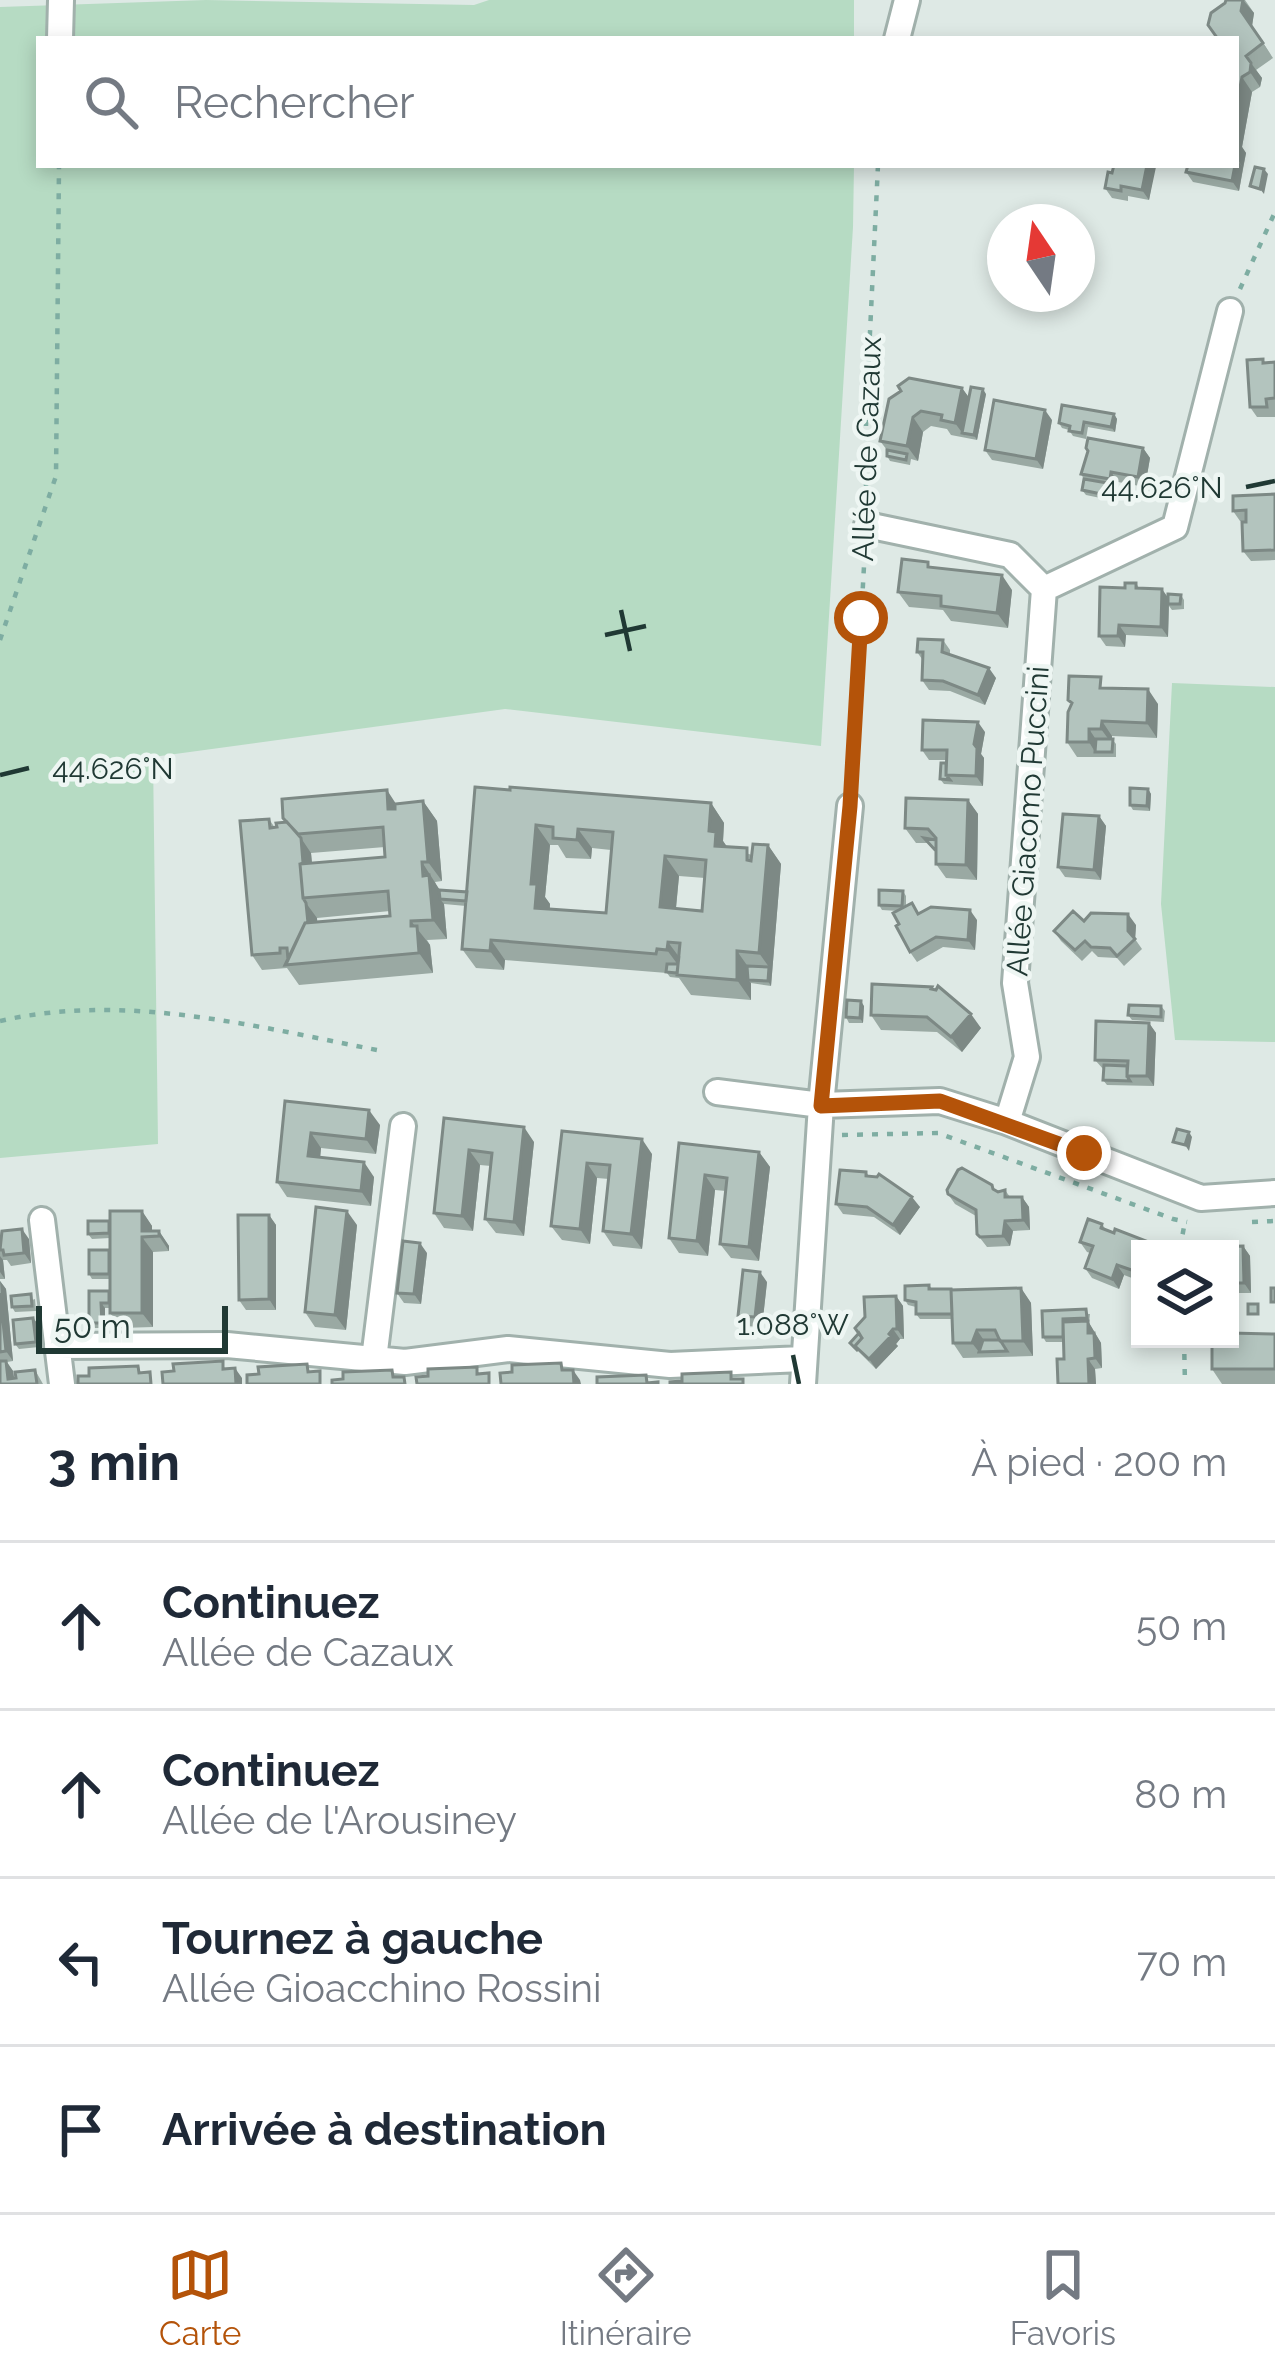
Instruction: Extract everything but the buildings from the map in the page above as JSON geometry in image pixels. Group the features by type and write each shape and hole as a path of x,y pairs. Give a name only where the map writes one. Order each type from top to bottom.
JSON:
{"street":[{"path":"60,36 61,0"},
{"path":"898,36 907,0"},
{"path":"867,524 1010,555 1044,589 1175,527 1230,310"},
{"name":"Allée Giacomo Puccini","path":"1006,1123 1027,1057 1015,982 1044,589"},
{"path":"57,1346 226,1345 404,1362 508,1349 670,1365 803,1371 820,1118 850,806"},
{"path":"717,1092 820,1118 940,1101 1201,1198 1275,1193"},
{"path":"374,1359 403,1126"},
{"path":"42,1220 62,1384"}],"path":[{"path":"0,640 56,476 59,168"},
{"name":"Allée de Cazaux","path":"850,806 867,524 866,416 878,168"},
{"path":"1230,310 1275,212"},
{"path":"0,1021 71,1009 205,1017 382,1051"},
{"path":"820,1118 836,1136 938,1133 1172,1219 1197,1223"},
{"path":"1182,1240 1185,1221"},
{"path":"1236,1222 1275,1221"},
{"path":"1184,1348 1185,1384"}],"green space":[{"path":"206,0 474,5 489,0 854,0 854,36 36,36 36,168 854,168 853,227 821,746 505,709 153,757 158,1144 0,1158 0,7"},
{"path":"1172,683 1275,687 1275,1042 1175,1040 1161,904"}],"route":[{"path":"861,618 850,806 821,1106 940,1101 1084,1153"}]}
